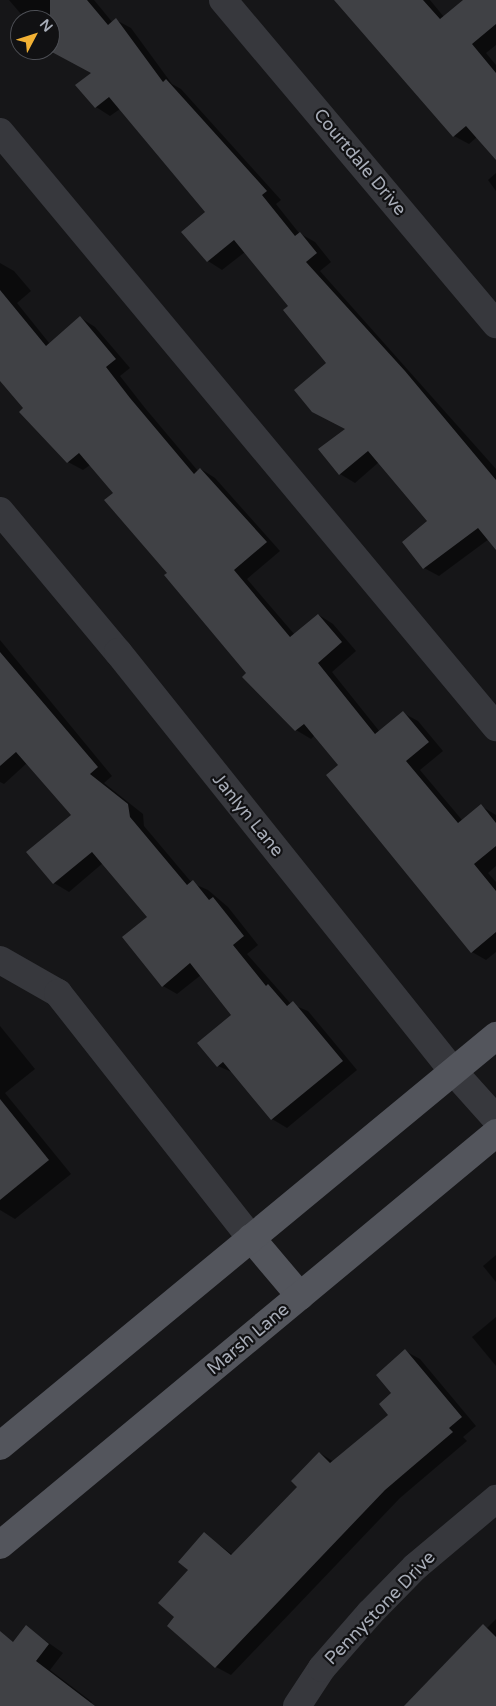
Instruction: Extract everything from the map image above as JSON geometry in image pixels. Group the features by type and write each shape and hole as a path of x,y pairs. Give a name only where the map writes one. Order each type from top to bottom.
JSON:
{"main road":[{"path":"0,1446 496,1036"},
{"name":"Marsh Lane","path":"0,1544 496,1133"},
{"path":"251,1238 300,1296"}],"street":[{"name":"Courtdale Drive","path":"223,0 496,324"},
{"path":"0,132 496,727"},
{"name":"Janlyn Lane","path":"0,511 118,652 453,1071 496,1119"},
{"path":"0,960 58,993 251,1238"},
{"name":"Pennystone Drive","path":"297,1706 322,1668 370,1613 415,1567 496,1499"}],"building":[{"path":"50,0 87,0 108,25 116,18 163,82 166,79 267,191 262,195 295,236 300,232 317,253 306,262 405,371 496,480 496,550 478,528 423,569 402,542 427,521 368,451 339,475 318,449 345,429 312,412 294,390 326,363 283,310 288,306 234,240 207,262 181,232 205,212 109,97 95,108 75,85 91,73 60,56 60,10 50,10"},
{"path":"334,0 423,0 440,19 463,0 496,0 496,24 472,44 496,73 496,160 466,126 453,137"},
{"path":"0,290 46,346 80,316 116,359 106,367 130,398 194,474 200,468 267,542 234,570 290,637 318,614 342,642 318,663 375,734 403,711 429,742 406,761 458,823 481,804 496,823 496,846 474,864 496,891 496,932 471,953 326,775 338,765 304,724 295,731 242,677 246,673 164,575 167,573 104,500 113,493 79,453 67,463 19,412 23,408 0,381"},
{"path":"0,652 98,767 90,774 128,804 130,817 187,885 193,880 209,900 213,897 244,936 233,945 266,986 268,984 287,1006 293,1001 343,1061 271,1120 223,1062 217,1067 197,1043 231,1015 190,963 162,987 122,937 147,917 92,852 53,884 26,852 71,815 16,752 0,766"},
{"path":"0,1099 49,1160 0,1200"},
{"path":"405,1349 462,1417 449,1428 453,1432 385,1490 215,1668 167,1626 174,1617 158,1603 188,1570 178,1562 204,1532 231,1555 297,1487 291,1481 319,1452 330,1463 388,1415 379,1404 391,1393 376,1375"},
{"path":"483,1624 496,1637 496,1706 404,1706"},
{"path":"26,1625 49,1644 36,1661 95,1706 0,1706 0,1631 13,1642"}]}
